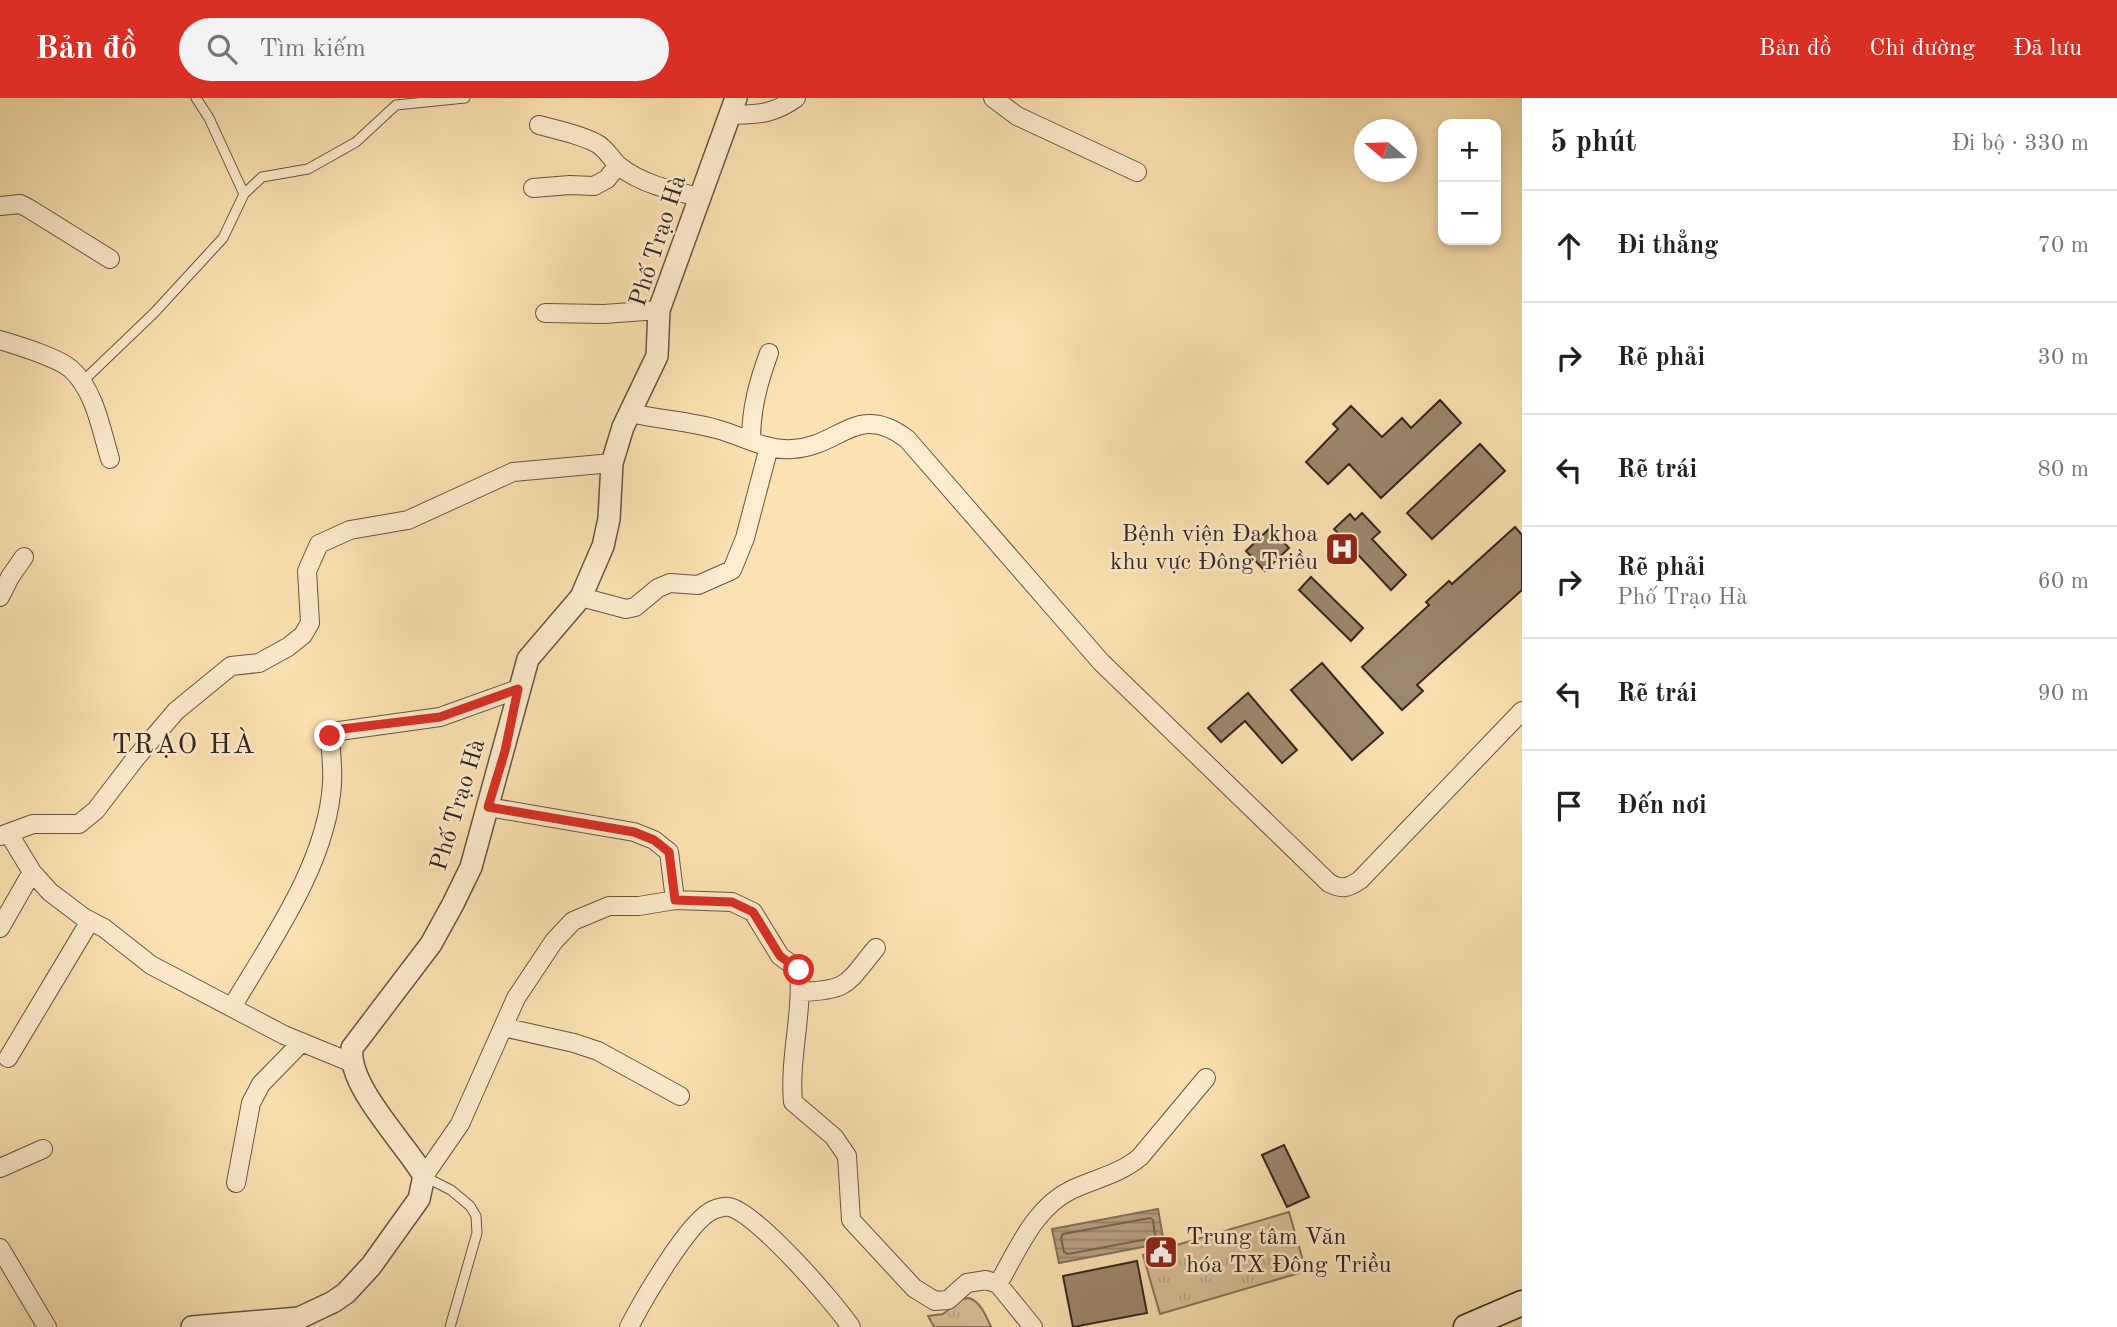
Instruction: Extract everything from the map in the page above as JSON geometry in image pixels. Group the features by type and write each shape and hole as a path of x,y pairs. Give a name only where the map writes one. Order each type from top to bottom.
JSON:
{"main road":[{"path":"1466,1327 1522,1303"}],"street":[{"path":"733,106 772,112 796,98"},
{"path":"993,98 1017,116 1137,172"},
{"name":"Phố Trạo Hà","path":"350,1062 352,1048 431,944 453,904 471,867 505,751 518,689 528,659 581,597 603,545 609,519 612,463 623,427 657,356 659,310 733,106"},
{"path":"539,125 597,143 618,165 635,176 673,191 699,197"},
{"path":"533,188 594,186 607,179 618,165"},
{"path":"0,206 20,204 29,208 110,259"},
{"path":"544,313 604,314 659,310"},
{"path":"0,340 33,351 70,369 90,395 110,459"},
{"path":"751,441 756,387 769,354"},
{"path":"630,413 718,429 769,447 802,449 850,428 871,423 892,428 907,439 1101,662 1329,883 1338,888 1348,888 1360,880 1522,711"},
{"path":"581,597 626,609 635,607 658,588 670,583 698,585 732,570 745,538 769,447"},
{"path":"424,1176 360,1083 350,1062 302,1042 151,965 104,928 50,892 5,835 33,824 79,824 96,810 176,711 231,666 259,663 303,635 310,623 307,571 319,544 350,530 408,520 513,472 612,463"},
{"path":"0,597 24,557"},
{"path":"232,1007 290,910 317,847 332,787 332,732 440,717 518,689"},
{"path":"488,807 634,832 654,840 669,852 675,900"},
{"path":"0,928 32,872"},
{"path":"192,1327 299,1318 346,1293 379,1255 419,1199 424,1176 460,1124 516,998 554,941 573,921 609,906 639,906 675,900 732,902 753,912 780,956 799,970 801,992 790,1077 793,1102 834,1137 847,1156 851,1220 914,1288 935,1301 948,1300 967,1283 986,1280 998,1284 1033,1327"},
{"path":"8,1058 90,921"},
{"path":"801,992 832,991 841,987 876,947"},
{"path":"503,1027 598,1051 680,1096"},
{"path":"236,1183 251,1103 261,1084 302,1042"},
{"path":"998,1284 1036,1219 1048,1205 1072,1189 1132,1164 1206,1078"},
{"path":"0,1168 43,1149"},
{"path":"629,1327 642,1301 696,1222 710,1211 730,1207 748,1217 809,1275 851,1327"},
{"path":"0,1248 47,1327"}],"lane":[{"path":"196,98 209,118 244,194"},
{"path":"81,383 154,313 223,238 244,194 262,177 307,169 356,142 396,105 465,98"},
{"path":"424,1176 451,1190 470,1206 476,1216 477,1233 450,1327"}],"green space":[{"path":"1289,1212 1306,1271 1160,1314 1143,1255"},
{"path":"969,1298 980,1306 991,1327 934,1327 928,1316 943,1314 962,1299"}],"water":[{"path":"1158,1209 1164,1243 1059,1263 1052,1229"}],"building":[{"path":"1440,400 1461,423 1381,498 1349,464 1328,484 1306,462 1338,429 1333,424 1351,406 1382,437 1402,418 1411,428"},
{"path":"1480,444 1505,471 1432,539 1407,513"},
{"path":"1362,513 1380,532 1372,539 1406,575 1391,590 1334,529 1350,514 1355,520"},
{"path":"1515,527 1522,535 1522,590 1417,685 1423,691 1402,710 1362,667 1429,605 1426,602 1449,581 1452,584"},
{"path":"1270,528 1289,548 1265,571 1246,551"},
{"path":"1311,577 1363,628 1351,641 1299,590"},
{"path":"1322,663 1383,733 1352,760 1291,690"},
{"path":"1248,693 1297,750 1282,763 1245,721 1221,742 1208,728"},
{"path":"1284,1145 1309,1197 1287,1207 1262,1155"},
{"path":"1137,1261 1147,1313 1073,1327 1063,1276"}],"place":[{"name":"Bệnh viện Đa khoa khu vực Đông Triều","path":"1342,549"},
{"name":"Trung tâm Văn hóa TX Đông Triều","path":"1161,1252"}],"district":[{"name":"TRẠO HÀ","path":"184,746"}],"route":[{"path":"330,736 334,730 440,717 518,689 505,751 488,807 634,832 654,840 669,852 675,900 732,902 753,912 780,956 799,970"}]}
